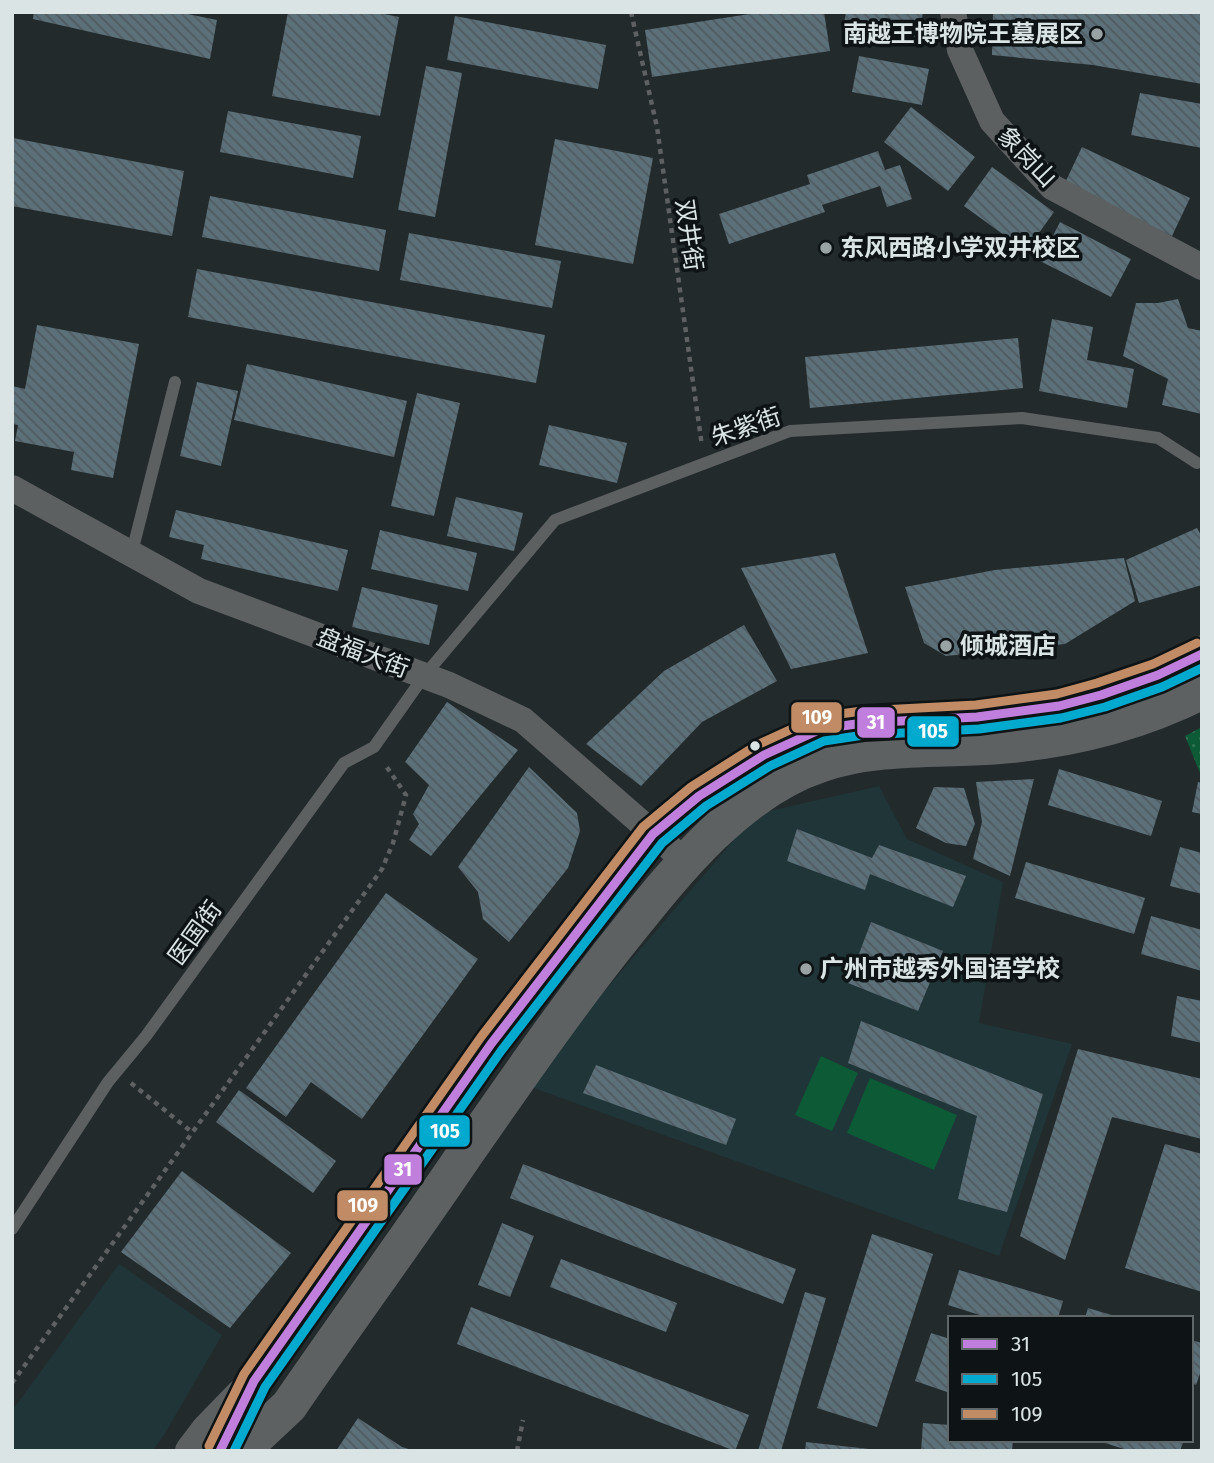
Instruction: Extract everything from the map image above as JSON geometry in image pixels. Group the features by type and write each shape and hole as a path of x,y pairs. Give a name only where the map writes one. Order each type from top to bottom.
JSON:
{"main road":[{"path":"220,1451 254,1381 491,1044 653,834 699,796 744,766 786,743 821,729 863,723 977,718 1059,706 1124,687 1202,654"},
{"path":"241,1451 289,1406 570,1004 685,861 732,817 787,779 821,764 859,755 1042,741 1098,731 1164,710 1202,691"}],"street":[{"name":"象岗山","path":"953,12 960,50 992,121 1052,187 1202,267"},
{"name":"盘福大街","path":"12,488 199,591 424,676 523,720 685,861"},
{"path":"191,1451 207,1430 254,1381"},
{"path":"266,1451 289,1406"}],"lane":[{"path":"132,552 175,382"},
{"name":"朱紫街","path":"424,676 555,520 790,431 1023,418 1158,438 1197,463"},
{"name":"医国街","path":"12,1228 117,1072 344,763 374,747 424,676"}],"path":[{"name":"双井街","path":"631,12 657,127 705,464"},
{"path":"12,1383 382,869 393,843 406,795 374,747"},
{"path":"117,1072 193,1133"},
{"path":"517,1451 523,1420"}],"shaded area":[{"name":"广州市越秀外国语学校","path":"879,786 907,839 1003,882 979,1023 1072,1044 999,1256 531,1087 578,1022 756,814"},
{"path":"119,1264 222,1335 152,1451 12,1451 12,1411"}],"green space":[{"path":"1202,727 1202,778 1185,736"},
{"path":"821,1056 858,1073 832,1131 795,1115"},
{"path":"870,1078 957,1115 934,1170 847,1133"}],"building":[{"path":"34,12 178,12 217,20 210,59 33,19"},
{"path":"288,12 374,12 399,17 380,116 272,96"},
{"path":"763,12 824,12 830,51 652,77 645,30"},
{"path":"846,12 923,12 918,38 844,23"},
{"name":"南越王博物院王墓展区","path":"993,12 1202,12 1202,84 1093,65 992,55"},
{"path":"455,16 606,45 598,89 447,60"},
{"path":"859,56 929,69 922,105 852,92"},
{"path":"426,66 462,73 435,217 398,210"},
{"path":"1140,93 1202,104 1202,148 1131,135"},
{"path":"911,107 975,157 948,191 884,142"},
{"path":"228,111 361,136 353,178 220,152"},
{"path":"13,138 184,171 172,236 12,206"},
{"path":"555,139 653,158 633,264 535,245"},
{"path":"1082,147 1190,198 1172,236 1064,185"},
{"path":"878,151 885,170 900,165 912,199 887,207 880,186 822,205 825,212 729,244 719,214 810,184 807,175"},
{"path":"992,167 1054,212 1026,251 964,206"},
{"path":"210,196 386,230 379,271 202,237"},
{"path":"1060,222 1131,259 1111,297 1040,261"},
{"path":"409,233 561,261 552,308 400,280"},
{"path":"197,269 545,335 536,383 188,317"},
{"path":"1178,299 1188,328 1202,331 1202,414 1162,405 1168,379 1123,356 1136,303"},
{"path":"1052,319 1093,327 1087,360 1134,369 1127,408 1039,391"},
{"path":"37,325 139,344 113,478 71,470 74,452 15,441 18,425 12,424 12,386 25,389"},
{"path":"1018,338 1023,388 810,408 805,357"},
{"path":"247,364 407,401 394,457 234,420"},
{"path":"197,382 238,391 221,466 180,456"},
{"path":"417,393 460,403 434,516 391,506"},
{"path":"549,425 627,443 617,483 539,465"},
{"path":"456,497 523,513 514,551 447,536"},
{"path":"176,510 348,550 338,591 201,559 204,545 169,537"},
{"path":"1197,528 1202,537 1202,585 1139,603 1126,560"},
{"path":"380,530 477,553 468,591 371,569"},
{"path":"835,553 868,653 791,669 741,568"},
{"path":"1124,558 1135,601 1065,644 946,656 924,643 905,587 995,570"},
{"path":"362,587 438,605 429,645 352,627"},
{"path":"744,625 777,681 702,722 641,786 586,744 664,671"},
{"path":"447,702 518,750 431,856 409,840 419,824 413,814 429,785 405,762"},
{"path":"529,767 577,813 580,831 568,868 509,942 483,919 478,892 458,867"},
{"path":"1059,769 1162,801 1151,836 1048,805"},
{"path":"1034,779 1010,876 973,859 982,822 976,782"},
{"path":"1198,782 1202,783 1202,814 1192,812"},
{"path":"934,787 964,788 975,824 966,846 946,843 916,828"},
{"path":"797,829 872,858 879,845 966,876 953,907 870,874 865,890 787,861"},
{"path":"1180,847 1202,853 1202,894 1170,886"},
{"path":"1026,862 1145,898 1134,934 1015,898"},
{"path":"386,893 478,959 362,1119 311,1082 286,1117 246,1088"},
{"path":"1151,916 1202,930 1202,971 1141,954"},
{"path":"871,922 943,951 918,1011 848,983"},
{"path":"1177,996 1202,1001 1202,1043 1171,1036"},
{"path":"861,1021 1043,1094 1007,1212 958,1199 977,1116 848,1063"},
{"path":"1078,1049 1202,1079 1202,1139 1112,1117 1065,1260 1020,1236"},
{"path":"596,1065 736,1119 726,1145 583,1093"},
{"path":"239,1090 336,1161 313,1193 216,1122"},
{"path":"1165,1144 1202,1154 1202,1292 1125,1268"},
{"path":"523,1164 796,1269 783,1304 510,1198"},
{"path":"182,1171 291,1253 230,1328 121,1252"},
{"path":"502,1223 534,1236 510,1297 478,1285"},
{"path":"872,1234 933,1254 877,1427 817,1408"},
{"path":"561,1259 677,1303 666,1332 550,1287"},
{"path":"959,1270 1063,1301 1059,1316 983,1316 948,1305"},
{"path":"805,1292 826,1298 781,1451 758,1451"},
{"path":"471,1307 749,1415 735,1451 457,1344"},
{"path":"1088,1308 1115,1316 1086,1316"},
{"path":"931,1333 948,1338 948,1392 915,1381"},
{"path":"1193,1341 1202,1343 1202,1368 1196,1385 1193,1384"},
{"path":"358,1418 402,1447 415,1451 336,1451"},
{"path":"923,1423 948,1425 948,1442 1013,1442 1012,1451 921,1451"},
{"path":"806,1442 869,1449 869,1451 805,1451"},
{"path":"1102,1442 1183,1442 1180,1451 1130,1451"}],"transit line":[{"name":"109","path":"209,1446 244,1374 481,1037 643,827 691,787 757,745 818,717 862,711 976,705 1057,694 1153,664 1197,643"},
{"name":"31","path":"220,1451 254,1381 491,1044 653,834 699,796 764,755 821,729 863,723 977,717 1059,706 1158,675 1202,654"},
{"name":"105","path":"234,1451 265,1387 501,1051 662,843 706,806 770,766 824,741 864,735 979,729 1061,718 1105,707 1162,687 1202,668"}],"place":[{"name":"南越王博物院王墓展区","path":"1097,34"},
{"name":"东风西路小学双井校区","path":"826,248"},
{"name":"倾城酒店","path":"946,646"},
{"name":"广州市越秀外国语学校","path":"806,969"}]}
